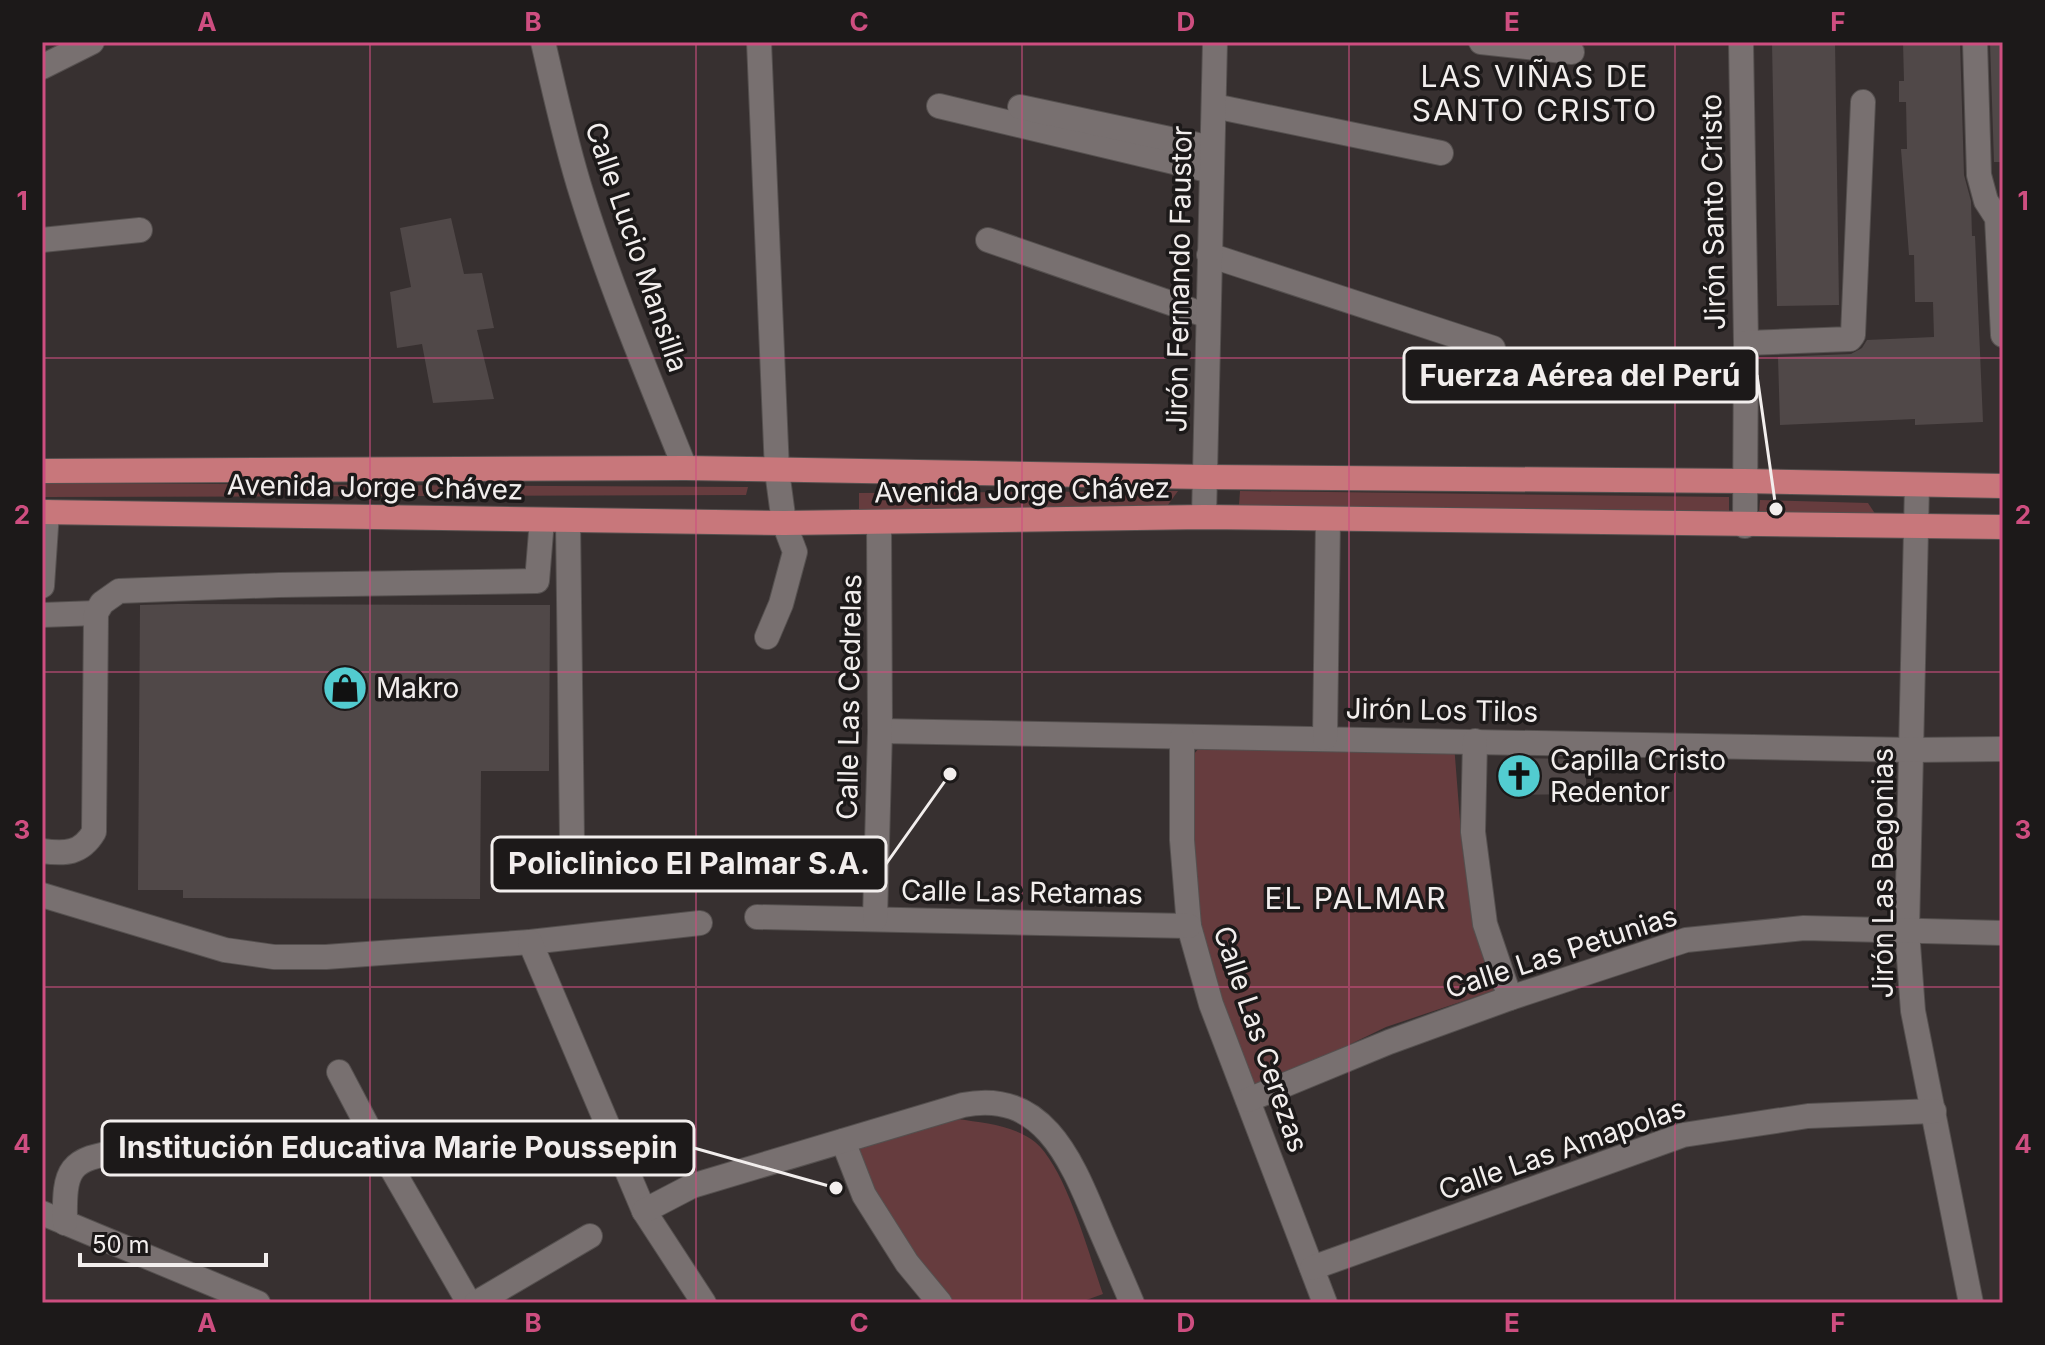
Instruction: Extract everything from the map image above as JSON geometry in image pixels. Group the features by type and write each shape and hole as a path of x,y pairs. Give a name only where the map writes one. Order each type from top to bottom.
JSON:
{"main road":[{"name":"Avenida Jorge Chávez","path":"42,471 685,468 2003,486"},
{"name":"Avenida Jorge Chávez","path":"45,512 784,523 1204,517 2003,527"}],"street":[{"path":"42,67 92,42"},
{"name":"Calle Lucio Mansilla","path":"543,42 582,197 685,468"},
{"path":"759,42 777,471 784,523 795,552 781,604 767,637"},
{"name":"Jirón Fernando Faustor","path":"1204,517 1215,42"},
{"path":"1481,42 1572,52"},
{"name":"Jirón Santo Cristo","path":"1741,42 1746,343 1745,526"},
{"path":"1975,42 1979,175 1986,201 2000,218 2003,335"},
{"path":"1746,343 1850,339 1853,335 1863,102"},
{"path":"939,106 1212,160"},
{"path":"1214,106 1441,153"},
{"path":"1020,107 1212,160"},
{"path":"42,240 140,230"},
{"path":"988,240 1208,316"},
{"path":"1209,255 1493,348"},
{"name":"Jirón Las Begonias","path":"1917,485 1907,931 1913,1011 1971,1303"},
{"path":"42,586 45,512"},
{"path":"1325,738 1328,519"},
{"path":"42,851 67,854 89,841 94,832 96,613 102,603 119,591 537,581 542,520"},
{"path":"568,520 572,841"},
{"name":"Calle Las Cedrelas","path":"875,919 880,731 879,523"},
{"path":"42,615 96,613"},
{"name":"Jirón Los Tilos","path":"880,731 1911,750 2003,749"},
{"name":"Calle Las Cerezas","path":"1182,737 1182,840 1189,926 1211,1004 1325,1303"},
{"path":"1475,741 1473,832 1485,924 1510,998"},
{"path":"42,895 225,950 274,957 326,957 530,942 700,923"},
{"name":"Calle Las Retamas","path":"757,917 1189,926"},
{"name":"Calle Las Petunias","path":"1248,1100 1389,1042 1686,940 1804,928 2003,933"},
{"path":"530,942 644,1211 704,1303"},
{"path":"339,1072 469,1303"},
{"path":"644,1211 692,1186 976,1102 990,1102 1017,1108 1041,1124 1063,1151 1078,1176 1124,1301"},
{"name":"Calle Las Amapolas","path":"1312,1268 1683,1135 1808,1116 1934,1111"},
{"path":"843,1141 864,1195 907,1263 940,1303"},
{"path":"65,1223 68,1179 77,1163 91,1156 123,1151 331,1155"},
{"path":"42,1213 258,1303"},
{"path":"476,1303 590,1236"}],"shaded area":[{"path":"42,483 748,487 746,495 42,497"},
{"path":"1178,491 1165,509 859,511 859,493"},
{"path":"1240,491 1729,497 1729,511 1239,505"},
{"path":"1760,500 1868,503 1878,518 1759,514"},
{"path":"1454,744 1462,846 1474,923 1496,990 1386,1027 1255,1090 1217,1001 1194,906 1193,755 1201,746"},
{"path":"958,1119 1018,1132 1035,1142 1046,1154 1075,1213 1103,1294 1078,1303 954,1303 915,1256 879,1207 857,1146"}],"building":[{"path":"1772,42 1835,42 1839,305 1777,306"},
{"path":"1903,42 1960,42 1964,175 1971,201 1972,236 1975,236 1983,422 1915,425 1915,419 1780,425 1778,357 1851,354 1862,348 1867,340 1934,337 1933,302 1915,302 1914,255 1909,255 1901,149 1907,149 1906,102 1899,102 1899,81 1904,81"},
{"path":"1990,42 2003,42 2003,162 1994,162"},
{"path":"451,218 464,274 482,273 494,328 477,330 494,399 433,403 422,344 397,348 390,292 411,287 400,228"},
{"name":"Makro","path":"140,605 550,605 549,771 481,771 480,899 183,898 183,890 138,890"},
{"path":"1510,758 1586,759 1586,794 1510,795"}],"place":[{"name":"Fuerza Aérea del Perú","path":"1776,509"},
{"name":"Makro","path":"345,688"},
{"name":"Policlinico El Palmar S.A.","path":"950,774"},
{"name":"Capilla Cristo Redentor","path":"1519,776"},
{"name":"Institución Educativa Marie Poussepin","path":"836,1188"}],"district":[{"name":"LAS VIÑAS DE SANTO CRISTO","path":"1535,94"},
{"name":"EL PALMAR","path":"1356,899"}]}
